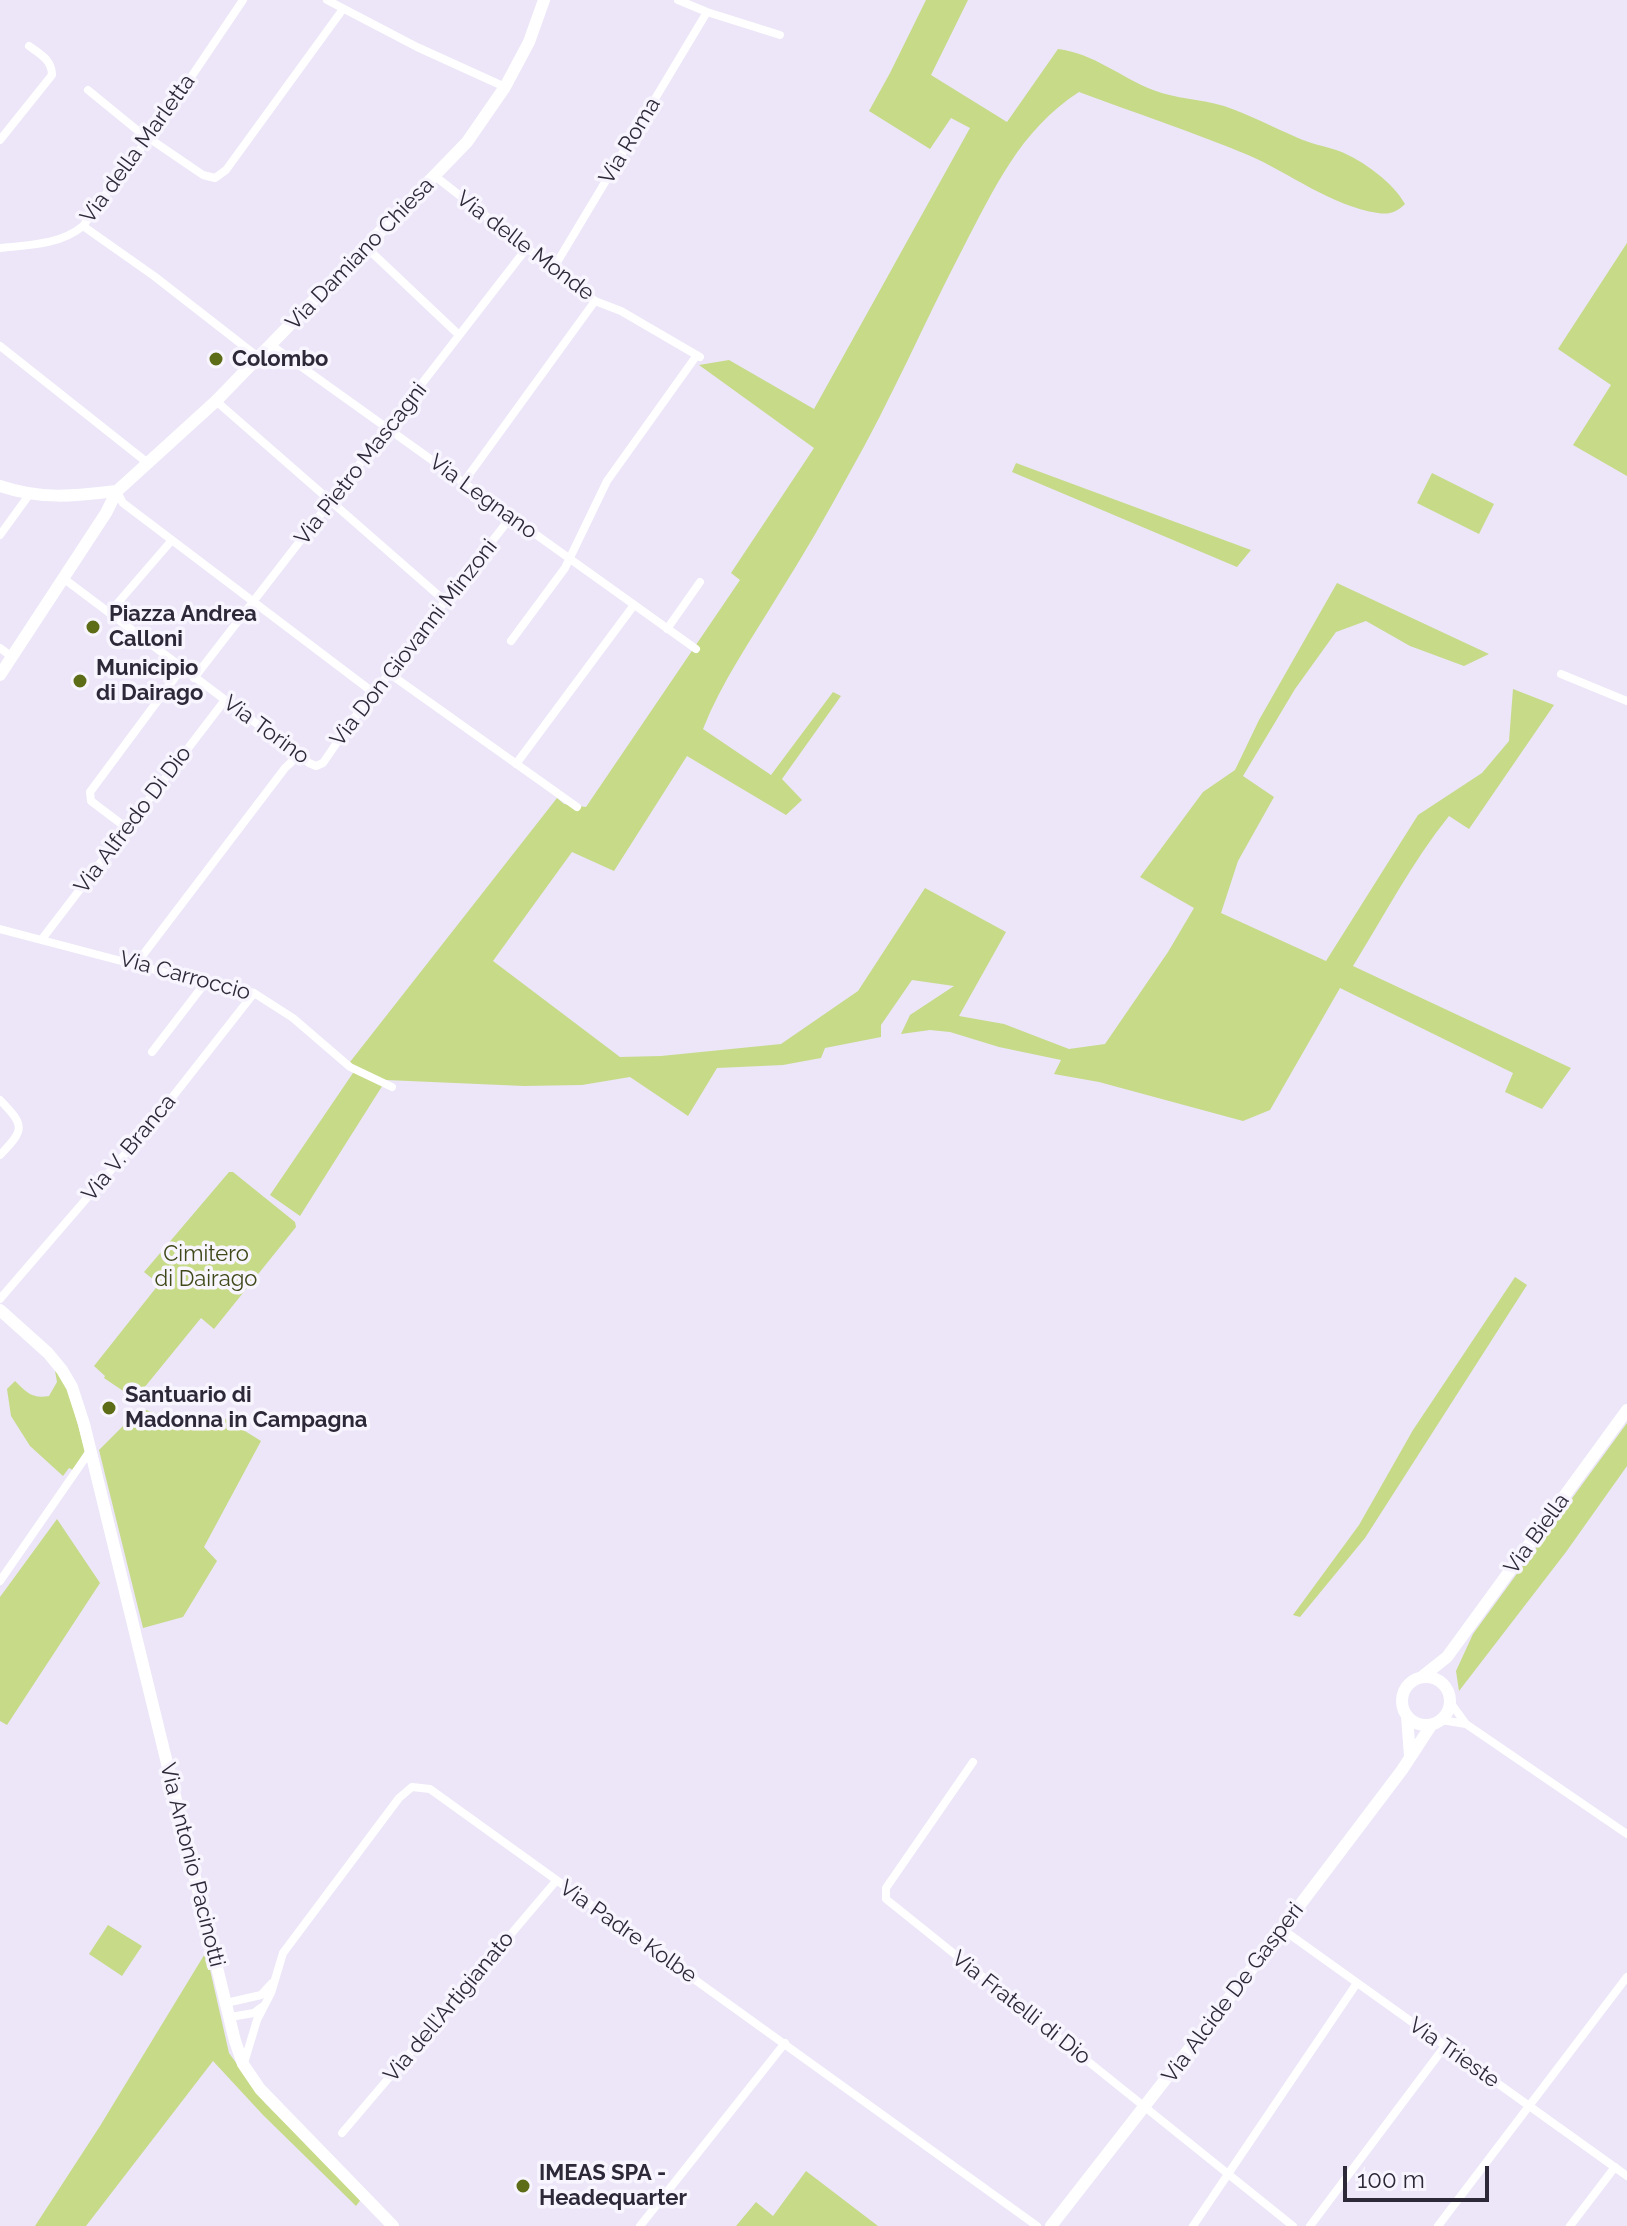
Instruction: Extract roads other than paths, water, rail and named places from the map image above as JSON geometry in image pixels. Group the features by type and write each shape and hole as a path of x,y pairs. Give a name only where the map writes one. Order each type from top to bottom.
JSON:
{"street":[{"name":"Via della Marletta","path":"0,248 50,242 83,226 150,138 243,0"},
{"path":"327,0 417,47 505,87"},
{"name":"Via Damiano Chiesa","path":"0,675 106,513 117,491 216,401 467,142 505,87 529,42 544,0"},
{"path":"678,0 780,35"},
{"path":"88,90 203,175 215,178 226,170 343,9"},
{"name":"Via Roma","path":"553,269 707,12"},
{"path":"0,140 52,75 49,61 29,46"},
{"name":"Via delle Monde","path":"436,177 595,301 621,311 699,356 607,481 568,559"},
{"path":"83,226 154,276 258,357"},
{"path":"367,248 459,335"},
{"name":"Via Pietro Mascagni","path":"194,678 526,249"},
{"path":"463,483 595,301"},
{"name":"Via Legnano","path":"271,345 696,649"},
{"path":"0,346 149,464"},
{"path":"216,401 445,601"},
{"path":"0,486 29,495 70,497 117,491 123,503 374,693"},
{"path":"0,535 29,495"},
{"name":"Via Don Giovanni Minzoni","path":"316,766 323,763 511,517"},
{"path":"109,613 172,540"},
{"path":"511,641 565,568 568,559"},
{"name":"Via Torino","path":"63,578 316,766"},
{"path":"667,629 700,582"},
{"path":"516,764 634,605"},
{"path":"0,648 12,657"},
{"path":"128,829 91,801 90,792 182,668"},
{"path":"390,674 577,807"},
{"path":"1561,674 1627,701"},
{"name":"Via Alfredo Di Dio","path":"42,939 225,700"},
{"path":"136,964 285,768 299,755"},
{"name":"Via Carroccio","path":"0,929 254,993 293,1018 350,1067 392,1087"},
{"path":"152,1052 205,983"},
{"name":"Via V. Branca","path":"0,1299 156,1118 254,993"},
{"path":"0,1100 18,1119 20,1129 18,1136 0,1155"},
{"name":"Via Antonio Pacinotti","path":"0,1310 48,1353 72,1387 243,2064 260,2089 393,2226"},
{"name":"Via Biella","path":"1423,1676 1447,1657 1627,1410"},
{"path":"0,1581 90,1451"},
{"name":"Via Biella","path":"1444,1684 1447,1657"},
{"path":"1410,1756 1411,1738 1403,1709 1403,1694 1411,1682 1423,1676 1438,1679 1444,1684 1450,1702 1466,1724 1627,1834"},
{"path":"1437,1722 1449,1709 1450,1702"},
{"path":"1407,1716 1418,1724 1466,1724"},
{"name":"Via Alcide De Gasperi","path":"1051,2226 1146,2107 1437,1722"},
{"name":"Via Fratelli di Dio","path":"973,1762 886,1888 886,1899 1293,2226"},
{"name":"Via Padre Kolbe","path":"243,2064 283,1953 399,1798 412,1787 430,1789 1037,2226"},
{"name":"Via dell'Artigianato","path":"342,2133 556,1881"},
{"name":"Via Trieste","path":"1282,1929 1627,2176"},
{"path":"1438,2226 1627,1977"},
{"path":"226,2003 261,1995 273,1983"},
{"path":"1193,2226 1357,1983"},
{"path":"230,2017 254,2013 265,2005"},
{"path":"640,2226 785,2043"},
{"path":"1310,2226 1445,2046"},
{"path":"1570,2226 1615,2167"}],"place":[{"name":"Colombo","path":"216,359"},
{"name":"Piazza Andrea Calloni","path":"93,627"},
{"name":"Municipio di Dairago","path":"80,681"},
{"name":"Santuario di Madonna in Campagna","path":"109,1408"},
{"name":"IMEAS SPA - Headequarter","path":"523,2186"}],"park label":[{"name":"Cimitero di Dairago","path":"206,1266"}]}
